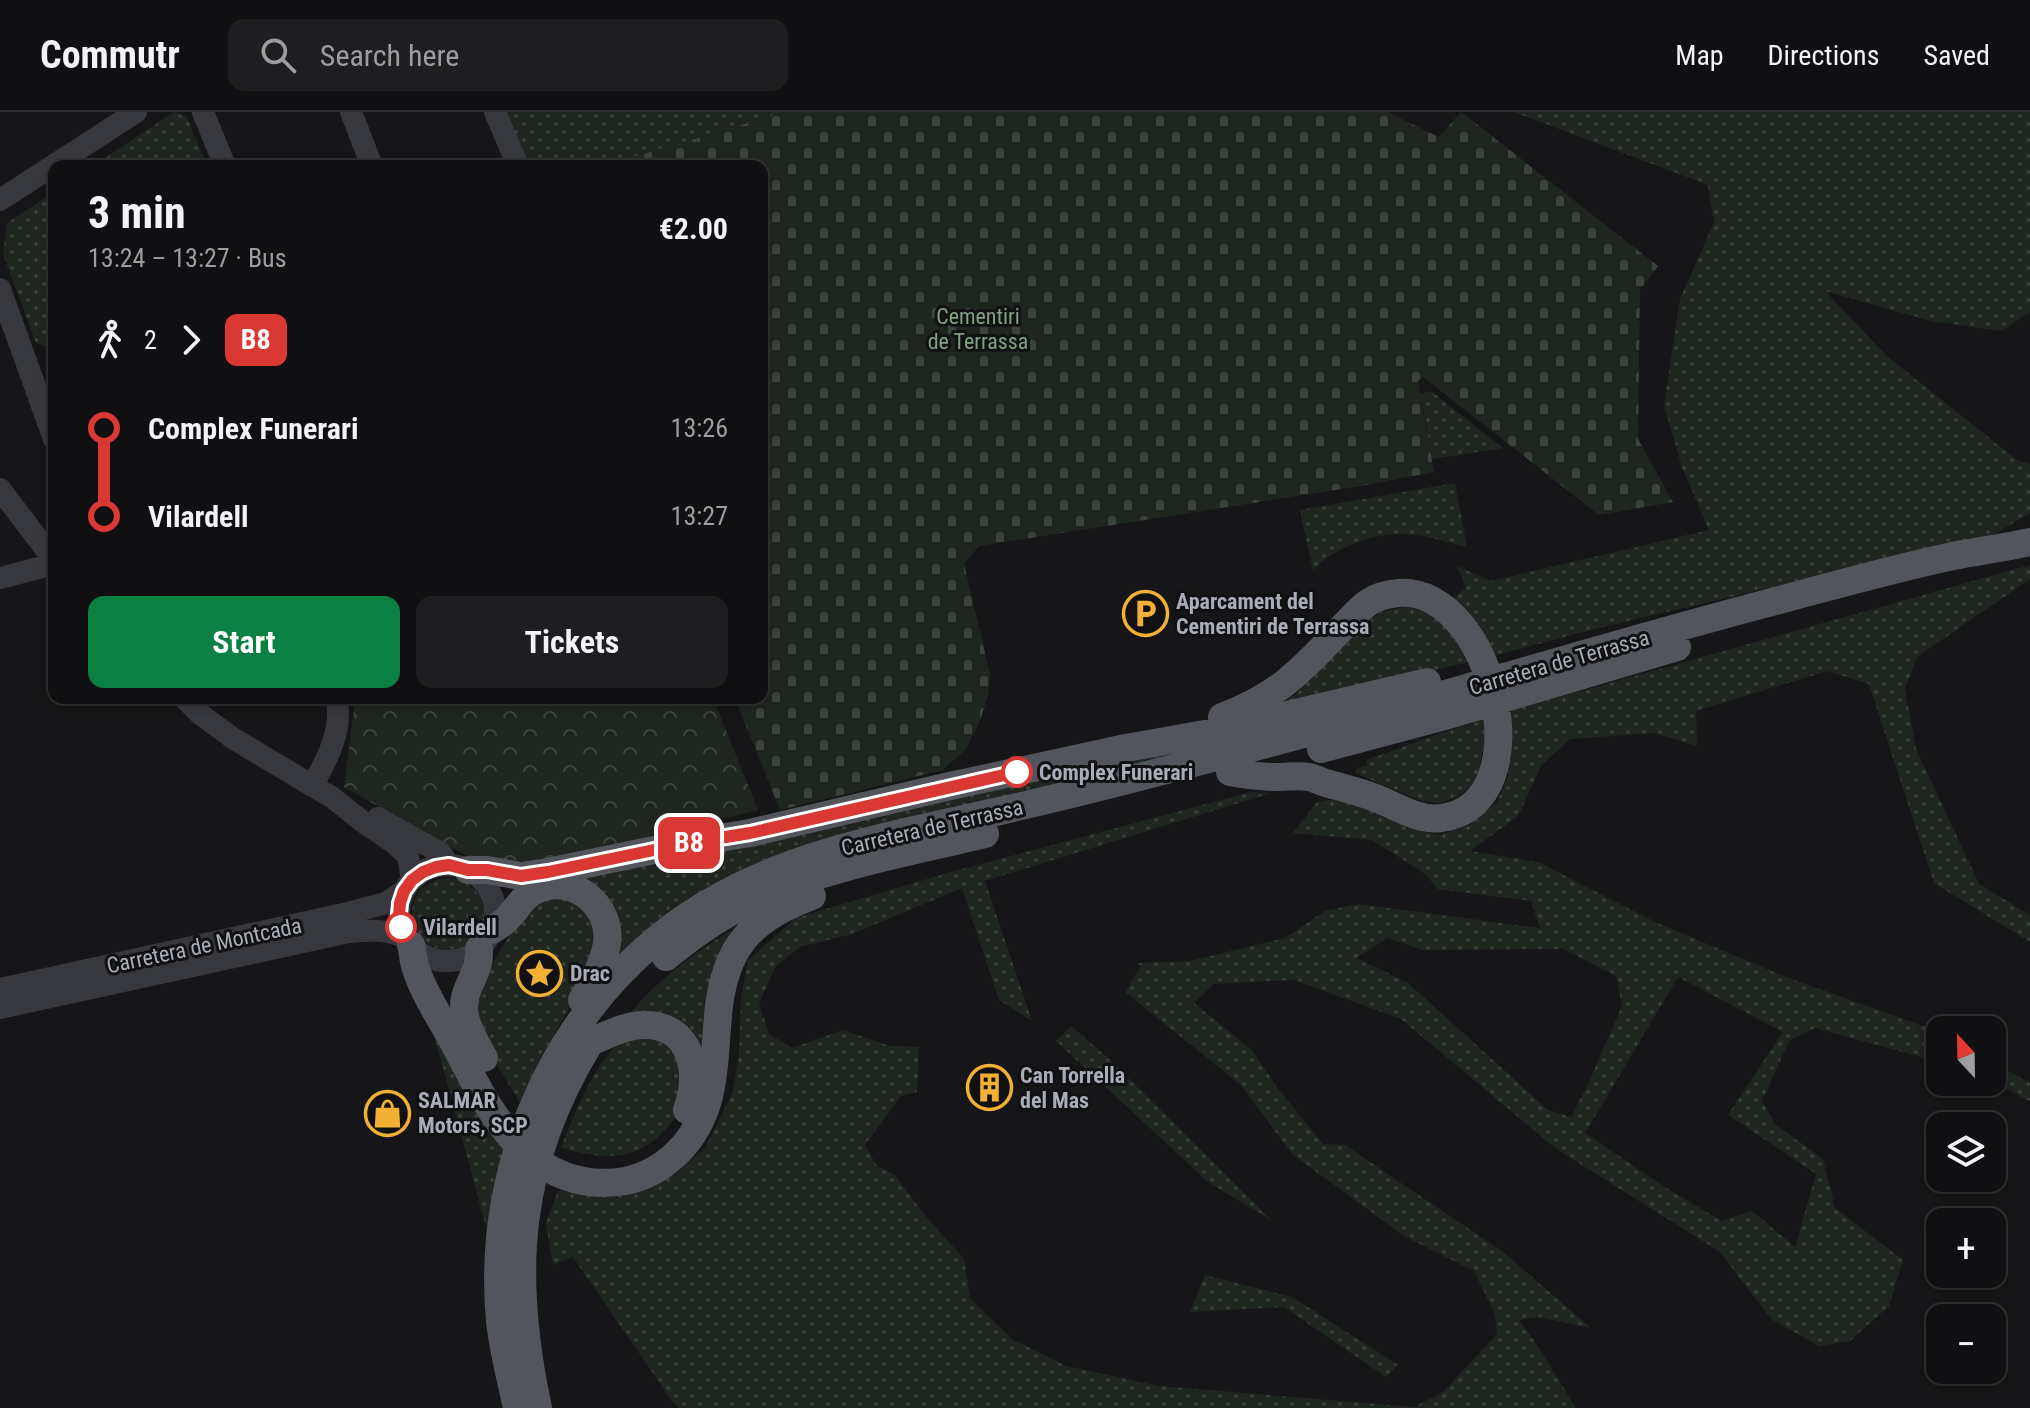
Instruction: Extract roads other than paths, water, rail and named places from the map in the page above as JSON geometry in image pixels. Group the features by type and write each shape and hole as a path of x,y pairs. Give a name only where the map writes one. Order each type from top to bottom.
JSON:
{"main road":[{"name":"Carretera de Terrassa","path":"517,1408 500,1322 498,1266 505,1201 530,1112 546,1077 591,1008 632,961 694,911 740,884 828,852 1048,800 1386,712 1788,598 1954,556 2016,546"},
{"name":"Carretera de Terrassa","path":"538,1408 526,1346 521,1291 528,1197 543,1138 557,1102 590,1042 616,1005 653,967 687,939 728,913 763,895 804,880 1366,738 1949,569 2016,546"},
{"path":"1126,748 1217,719 1265,697 1300,670 1362,607 1396,593 1419,594 1442,605 1479,654 1494,697 1497,756 1493,775 1481,797 1465,810 1443,818 1429,819 1375,797 1308,776 1260,777 1230,772"},
{"path":"459,868 521,876 750,833 1126,748 1216,732 1564,649 1632,640"},
{"path":"1308,776 1507,698"},
{"path":"409,942 416,969 428,994 500,1107 523,1150 555,1172 587,1173 607,1183 631,1180 655,1170 674,1156 705,1114 711,1093 726,974 741,943 754,928 796,902 955,841"},
{"path":"500,1107 463,1012 465,994 486,940 523,898 555,885 570,887 588,896 597,905 606,922 607,941 601,965 561,1037 546,1077"},
{"path":"587,1173 603,1166 624,1163 656,1149 681,1121 690,1103 694,1083 690,1054 681,1041 667,1030 637,1025 590,1042"},
{"path":"521,1291 541,1345 555,1408"}],"street":[{"path":"62,160 136,112"},
{"path":"203,112 223,160"},
{"path":"351,112 370,160"},
{"path":"495,112 515,160"},
{"path":"0,200 48,169"},
{"path":"0,289 48,422"},
{"path":"32,378 48,372"},
{"path":"0,489 48,554"},
{"path":"0,578 48,564"},
{"path":"190,704 234,739 312,786 403,830 459,868 480,878 494,902 495,916 486,940 465,958 438,960 425,956 409,942 401,927 400,903 408,886 423,872 436,867 459,868"},
{"path":"312,786 329,756 338,704"},
{"path":"333,798 408,856 408,886"},
{"name":"Carretera de Montcada","path":"0,989 356,911 386,903 408,886"},
{"name":"Carretera de Montcada","path":"0,1008 341,934 383,930 409,942"}],"place":[{"name":"Aparcament del Cementiri de Terrassa","path":"1145,614"},
{"name":"Complex Funerari","path":"1017,772"},
{"name":"Vilardell","path":"401,927"},
{"name":"Drac","path":"539,973"},
{"name":"Can Torrella del Mas","path":"989,1088"},
{"name":"SALMAR Motors, SCP","path":"387,1113"}],"park label":[{"name":"Cementiri de Terrassa","path":"978,328"}]}
